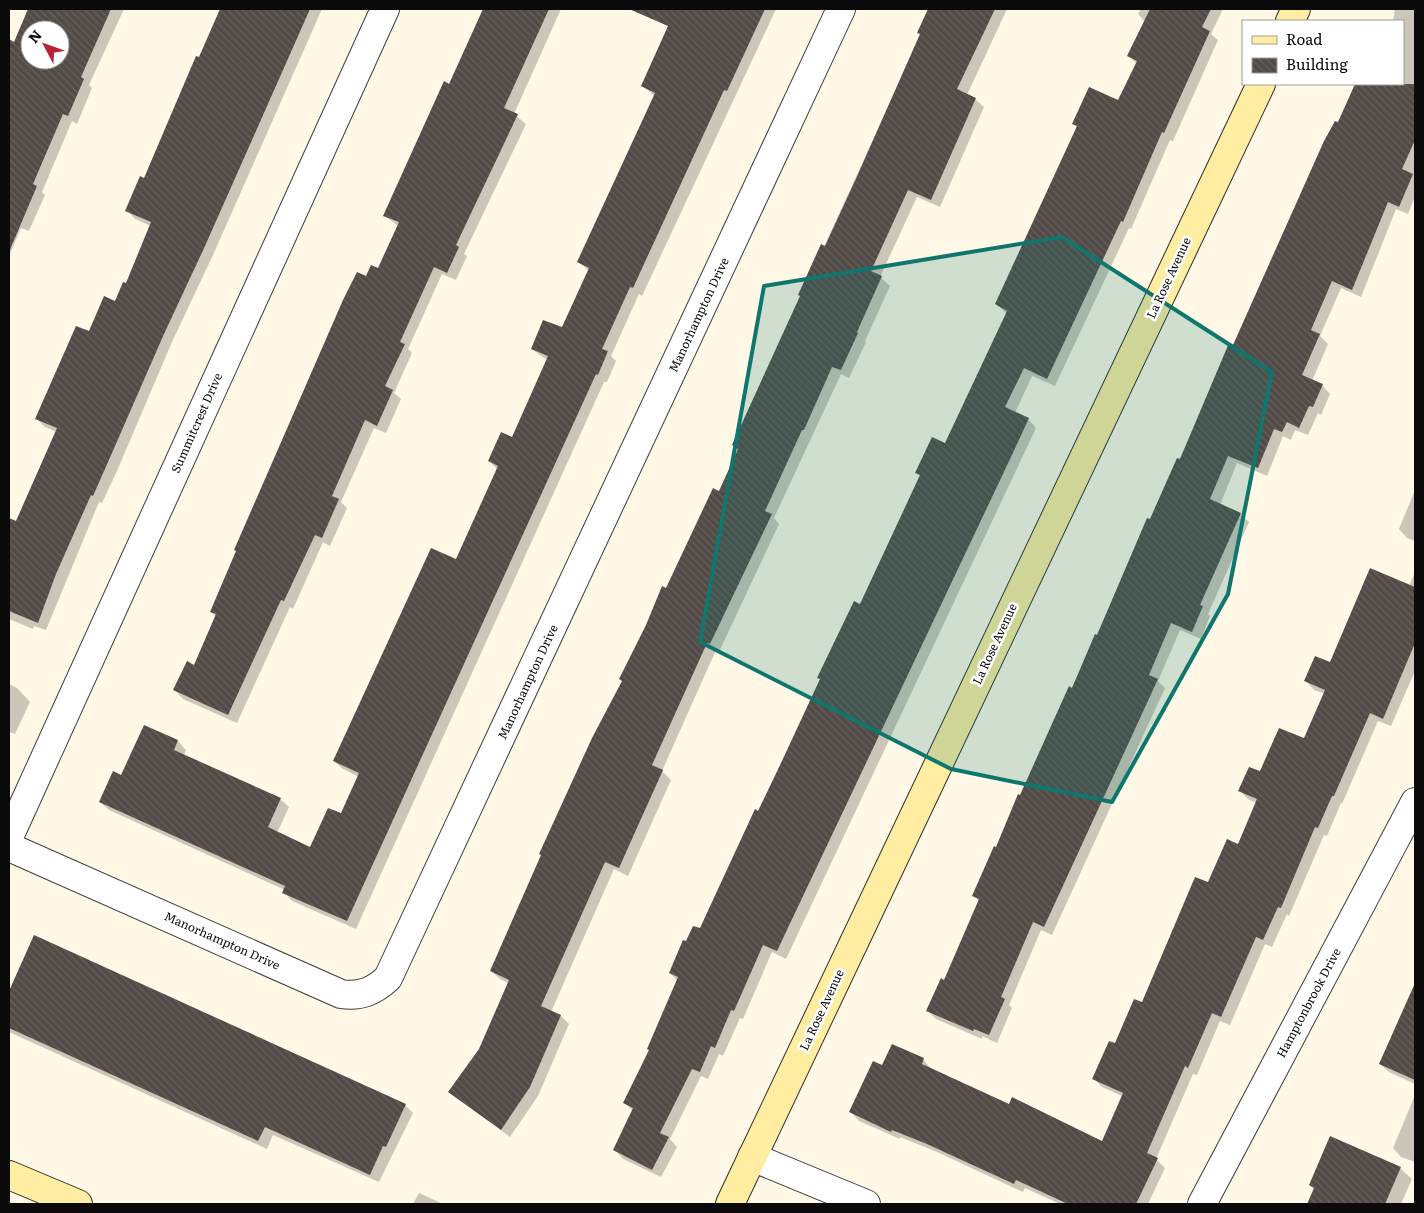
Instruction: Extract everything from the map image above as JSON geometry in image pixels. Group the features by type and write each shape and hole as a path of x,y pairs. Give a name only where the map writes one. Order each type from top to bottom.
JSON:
{"street":[{"name":"Summitcrest Drive","path":"9,837 385,9"},
{"name":"Manorhampton Drive","path":"9,847 341,994 354,996 366,993 388,978 841,9"},
{"name":"La Rose Avenue","path":"730,1204 1261,85"},
{"name":"Hamptonbrook Drive","path":"1202,1204 1415,802"},
{"path":"752,1157 866,1204"},
{"path":"9,1175 78,1204"}],"highlighted area":[{"path":"1062,237 1272,372 1228,594 1112,802 951,769 700,642 764,286"}],"building":[{"path":"28,9 111,9 81,77 84,79 68,116 63,114 33,184 37,186 9,252 9,39 14,42 20,28 20,70 70,70 70,20 23,20"},
{"path":"220,9 310,9 93,496 91,495 56,574 38,623 9,611 9,518 16,521 57,428 35,419 76,326 89,331 104,296 115,301 123,282 126,283 151,222 125,211 140,176 144,178 196,56 199,57"},
{"path":"483,9 549,9 504,108 518,114 456,245 459,247 447,273 434,267 400,342 405,344 385,386 393,390 377,426 365,420 332,496 339,499 322,538 315,535 284,601 281,600 228,715 173,690 187,661 194,665 216,614 210,612 236,551 234,550 343,300 357,272 366,276 371,265 378,268 399,222 383,216 444,81 449,84"},
{"path":"629,9 765,9 727,91 724,90 633,288 630,287 602,349 608,351 598,375 596,374 347,921 282,893 285,886 99,802 113,771 121,775 144,725 178,740 174,750 281,798 268,827 310,847 328,808 341,813 359,773 333,761 431,548 456,559 498,466 488,461 501,432 512,437 548,356 531,349 543,320 562,327 589,268 577,262 655,93 641,86 668,26"},
{"path":"928,9 995,9 957,89 976,98 931,200 908,190 871,271 882,276 858,333 841,370 832,367 765,511 772,514 710,644 707,643 652,765 663,770 619,868 605,862 541,1006 561,1015 530,1087 501,1130 448,1092 479,1049 509,980 490,971 541,855 539,854 592,738 622,681 619,679 646,625 662,586 666,588 713,488 719,491 738,449 732,445 800,296 798,295 821,244 825,246 855,181 920,34 917,33"},
{"path":"1150,9 1211,9 1202,27 1210,31 1164,133 1162,132 1123,222 1121,221 1047,379 1024,368 1005,407 1029,418 1011,457 777,951 763,945 734,1011 731,1010 715,1048 711,1046 700,1072 692,1069 660,1133 669,1137 652,1170 613,1150 633,1108 623,1103 649,1050 647,1049 678,977 669,973 683,940 686,941 693,926 700,928 755,809 758,811 820,679 817,678 854,601 860,604 920,475 915,473 932,437 945,443 1007,311 995,304 1077,126 1072,124 1089,87 1118,100 1137,61 1127,56"},
{"path":"1415,84 1415,140 1402,169 1413,174 1399,207 1388,202 1352,290 1332,281 1311,330 1320,334 1302,375 1323,384 1313,407 1309,406 1299,428 1287,422 1282,432 1274,429 1258,468 1228,456 1210,499 1241,513 1200,605 1203,606 1192,632 1171,623 1149,675 1158,679 1044,927 1033,922 1001,997 1005,999 989,1035 974,1029 973,1031 926,1011 941,978 944,980 979,899 972,896 994,846 996,847 1018,794 1020,795 1069,686 1072,688 1095,634 1097,635 1147,518 1150,519 1177,458 1180,459 1229,343 1233,345 1324,141 1335,121 1338,122 1355,85"},
{"path":"1370,568 1415,587 1415,643 1383,719 1370,713 1334,796 1332,796 1318,828 1315,827 1281,908 1278,907 1263,940 1256,937 1221,1017 1212,1013 1188,1068 1185,1066 1147,1153 1158,1158 1136,1204 1068,1204 1016,1180 1014,1184 927,1144 892,1130 891,1132 849,1112 873,1061 882,1065 892,1044 924,1058 922,1064 1009,1104 1012,1097 1102,1141 1123,1093 1092,1079 1109,1041 1115,1043 1134,999 1142,1002 1195,877 1208,882 1227,839 1238,844 1257,799 1238,791 1249,767 1260,771 1279,728 1304,738 1325,690 1304,681 1315,656 1330,662"},
{"path":"34,935 406,1104 386,1147 383,1146 370,1175 265,1127 258,1141 9,1028 9,991"},
{"path":"1415,983 1415,1080 1379,1064"},
{"path":"1330,1136 1401,1167 1385,1204 1307,1204 1314,1188 1309,1185"}]}
